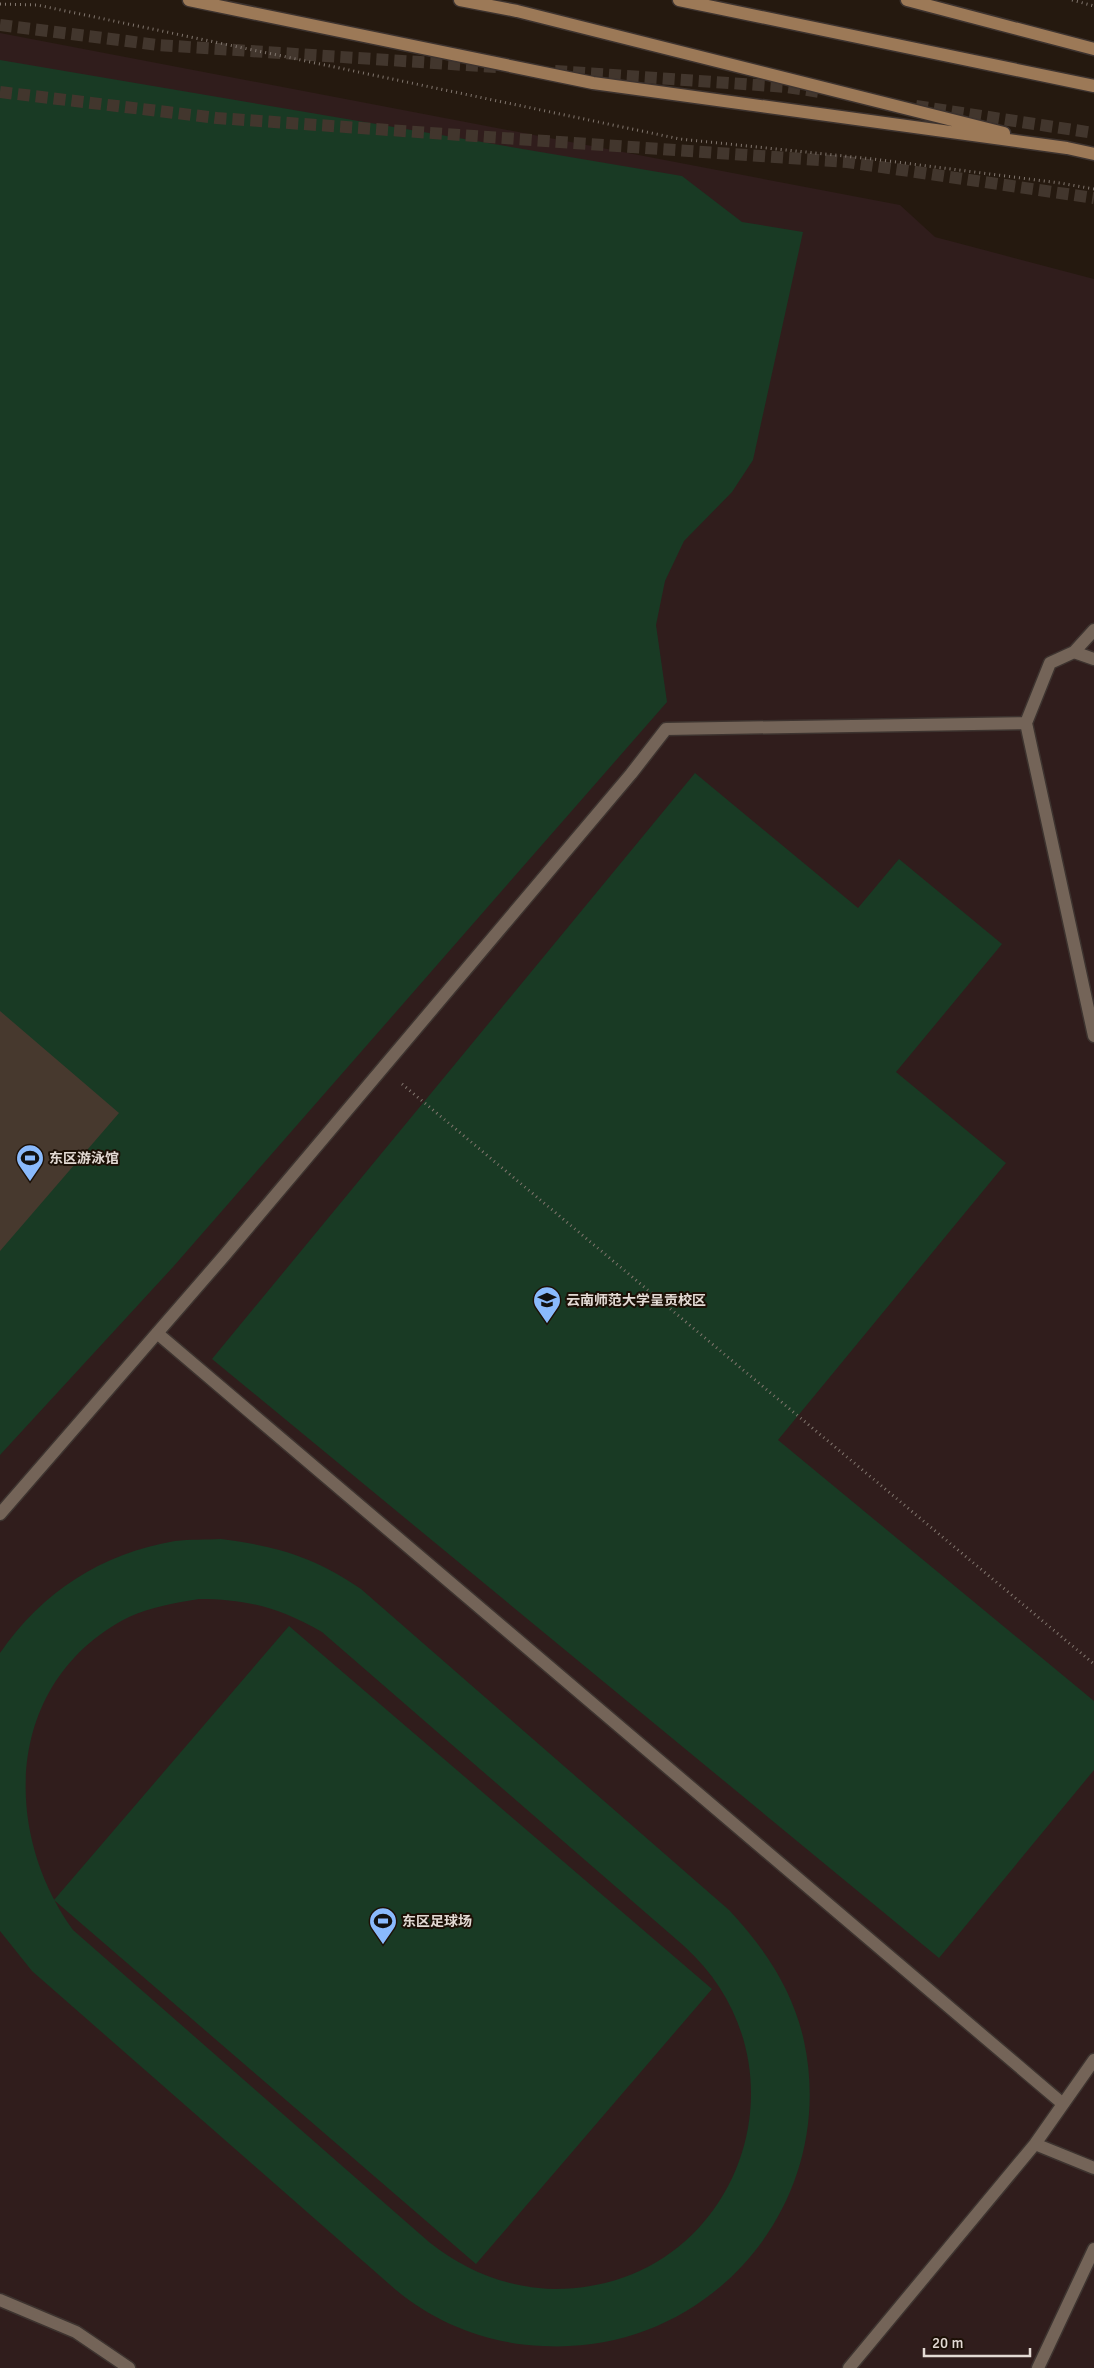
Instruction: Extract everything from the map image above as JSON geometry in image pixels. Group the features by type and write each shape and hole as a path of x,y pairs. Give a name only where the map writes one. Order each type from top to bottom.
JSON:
{"main road":[{"path":"189,0 593,83 1067,148"},
{"path":"460,0 517,11 1094,154"},
{"path":"679,0 1094,86"},
{"path":"907,0 1094,49"}],"street":[{"path":"1094,630 1074,652 1050,663 1026,723 1094,1036"},
{"path":"1074,652 1094,659"},
{"path":"0,1514 383,1067 641,762 666,729 1026,723"},
{"path":"157,1333 1063,2104"},
{"path":"849,2368 1034,2144 1094,2060"},
{"path":"1034,2144 1094,2168"},
{"path":"1038,2368 1094,2249"},
{"path":"0,2300 76,2332 129,2368"}],"path":[{"path":"1072,0 1094,6"},
{"path":"0,4 37,5 680,139 873,159 1060,182 1094,189"},
{"path":"383,1067 1094,1664"}],"shaded area":[{"name":"云南师范大学呈贡校区","path":"0,33 900,205 935,237 1094,279 1094,2368 0,2368"}],"green space":[{"path":"0,60 682,176 742,222 803,232 753,460 732,492 684,541 665,581 656,625 667,702 173,1267 0,1455"},
{"path":"695,773 858,908 899,859 1002,944 896,1072 1006,1163 778,1440 1094,1701 1094,1770 939,1958 212,1359"},
{"path":"221,1539 277,1549 311,1561 361,1589 729,1910 754,1939 776,1970 793,2004 804,2041 810,2102 801,2159 781,2212 749,2258 708,2297 659,2325 603,2342 543,2346 523,2344 484,2336 446,2322 429,2313 396,2290 32,1971 0,1931 0,1653 35,1611 76,1579 98,1566 122,1555 175,1541","holes":["199,1599 216,1599 263,1606 292,1617 322,1632 684,1946 725,1996 746,2051 750,2108 738,2164 711,2213 670,2253 618,2280 554,2289 537,2288 504,2281 488,2276 457,2261 429,2242 73,1930 49,1890 34,1847 26,1803 28,1759 38,1717 58,1678 88,1644 129,1617 146,1611"]},
{"name":"东区足球场","path":"289,1626 712,1989 476,2264 54,1900"}],"building":[{"name":"东区游泳馆","path":"0,1011 119,1113 0,1251"}],"tunnel":[{"path":"0,25 158,45 496,67"},
{"path":"555,71 787,87 820,92"},
{"path":"0,92 217,118 847,162 1094,198"},
{"path":"916,106 1094,133"}],"place":[{"name":"东区游泳馆","path":"30,1182"},
{"name":"云南师范大学呈贡校区","path":"547,1324"},
{"name":"东区足球场","path":"383,1945"}]}
